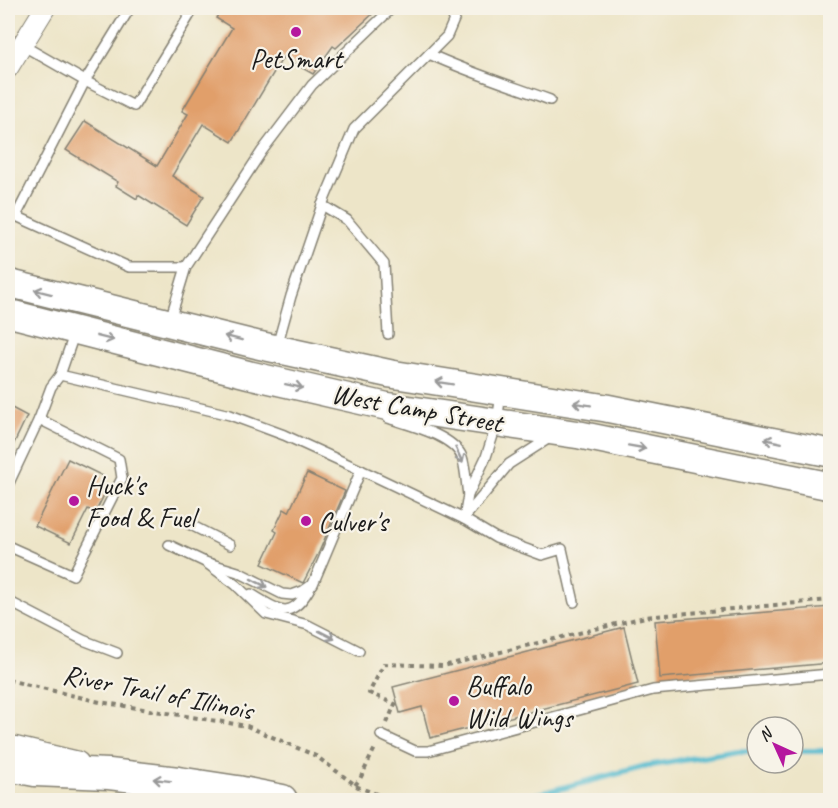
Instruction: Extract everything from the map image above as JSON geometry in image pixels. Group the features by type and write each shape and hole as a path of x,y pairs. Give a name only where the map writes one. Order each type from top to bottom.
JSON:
{"main road":[{"name":"West Camp Street","path":"9,282 277,349 391,374 606,408 831,453"},
{"name":"West Camp Street","path":"16,318 385,406 559,432 831,486"},
{"path":"8,749 109,774"},
{"path":"8,766 35,771 109,774 237,791 282,801"}],"street":[{"path":"8,68 45,8"}],"lane":[{"path":"130,8 85,81 16,216 129,267 186,267"},
{"path":"22,45 134,106 194,8"},
{"path":"170,322 186,267 262,150 312,85 392,8"},
{"path":"277,349 291,296 322,206 354,129 447,36 459,8"},
{"path":"429,54 465,71 488,76 550,100"},
{"path":"322,206 346,219 384,264 388,334"},
{"path":"8,485 39,419 51,387 60,375 76,331"},
{"path":"60,375 230,415 284,435 361,470 464,519 496,538 542,555 562,549 574,602"},
{"path":"464,519 468,495 486,457 497,423 502,392"},
{"path":"335,394 350,407 426,431 453,444 462,457 468,495"},
{"path":"8,546 73,575 122,478 119,459 39,419"},
{"path":"464,519 509,464 559,432"},
{"path":"205,562 236,585 277,609 292,609 302,603 313,584 361,470"},
{"path":"181,520 230,544"},
{"path":"169,545 205,562 238,572 282,594 292,595 313,584"},
{"path":"236,585 266,614 308,625 359,651"},
{"path":"8,601 83,640 117,653"},
{"path":"381,735 416,751 428,751 653,690 831,674"}],"path":[{"path":"387,723 395,704 369,693 384,664 443,666 645,617 831,600"},
{"name":"River Trail of Illinois","path":"8,680 100,702 247,726 316,756 356,786 392,801"},
{"path":"356,786 375,748"}],"building":[{"path":"222,8 379,8 336,48 333,46 313,74 283,57 232,142 203,124 172,176 204,196 186,225 138,195 137,199 116,186 118,182 66,150 85,121 157,166 188,114 182,111 232,28 216,18"},
{"path":"8,406 27,416 8,456"},
{"name":"Huck's Food & Fuel","path":"68,459 103,476 97,489 105,493 95,513 88,509 71,543 35,526"},
{"name":"Culver's","path":"307,473 345,491 303,583 262,564 277,532 274,530 284,509 289,512"},
{"path":"831,607 831,663 660,678 655,621"},
{"path":"624,627 638,684 430,738 422,707 400,713 393,687"}],"waterway":[{"path":"517,800 646,766 745,751"},
{"path":"805,751 830,751"}],"place":[{"name":"PetSmart","path":"296,32"},
{"name":"Huck's Food & Fuel","path":"74,501"},
{"name":"Culver's","path":"306,521"},
{"name":"Buffalo Wild Wings","path":"454,701"}]}
